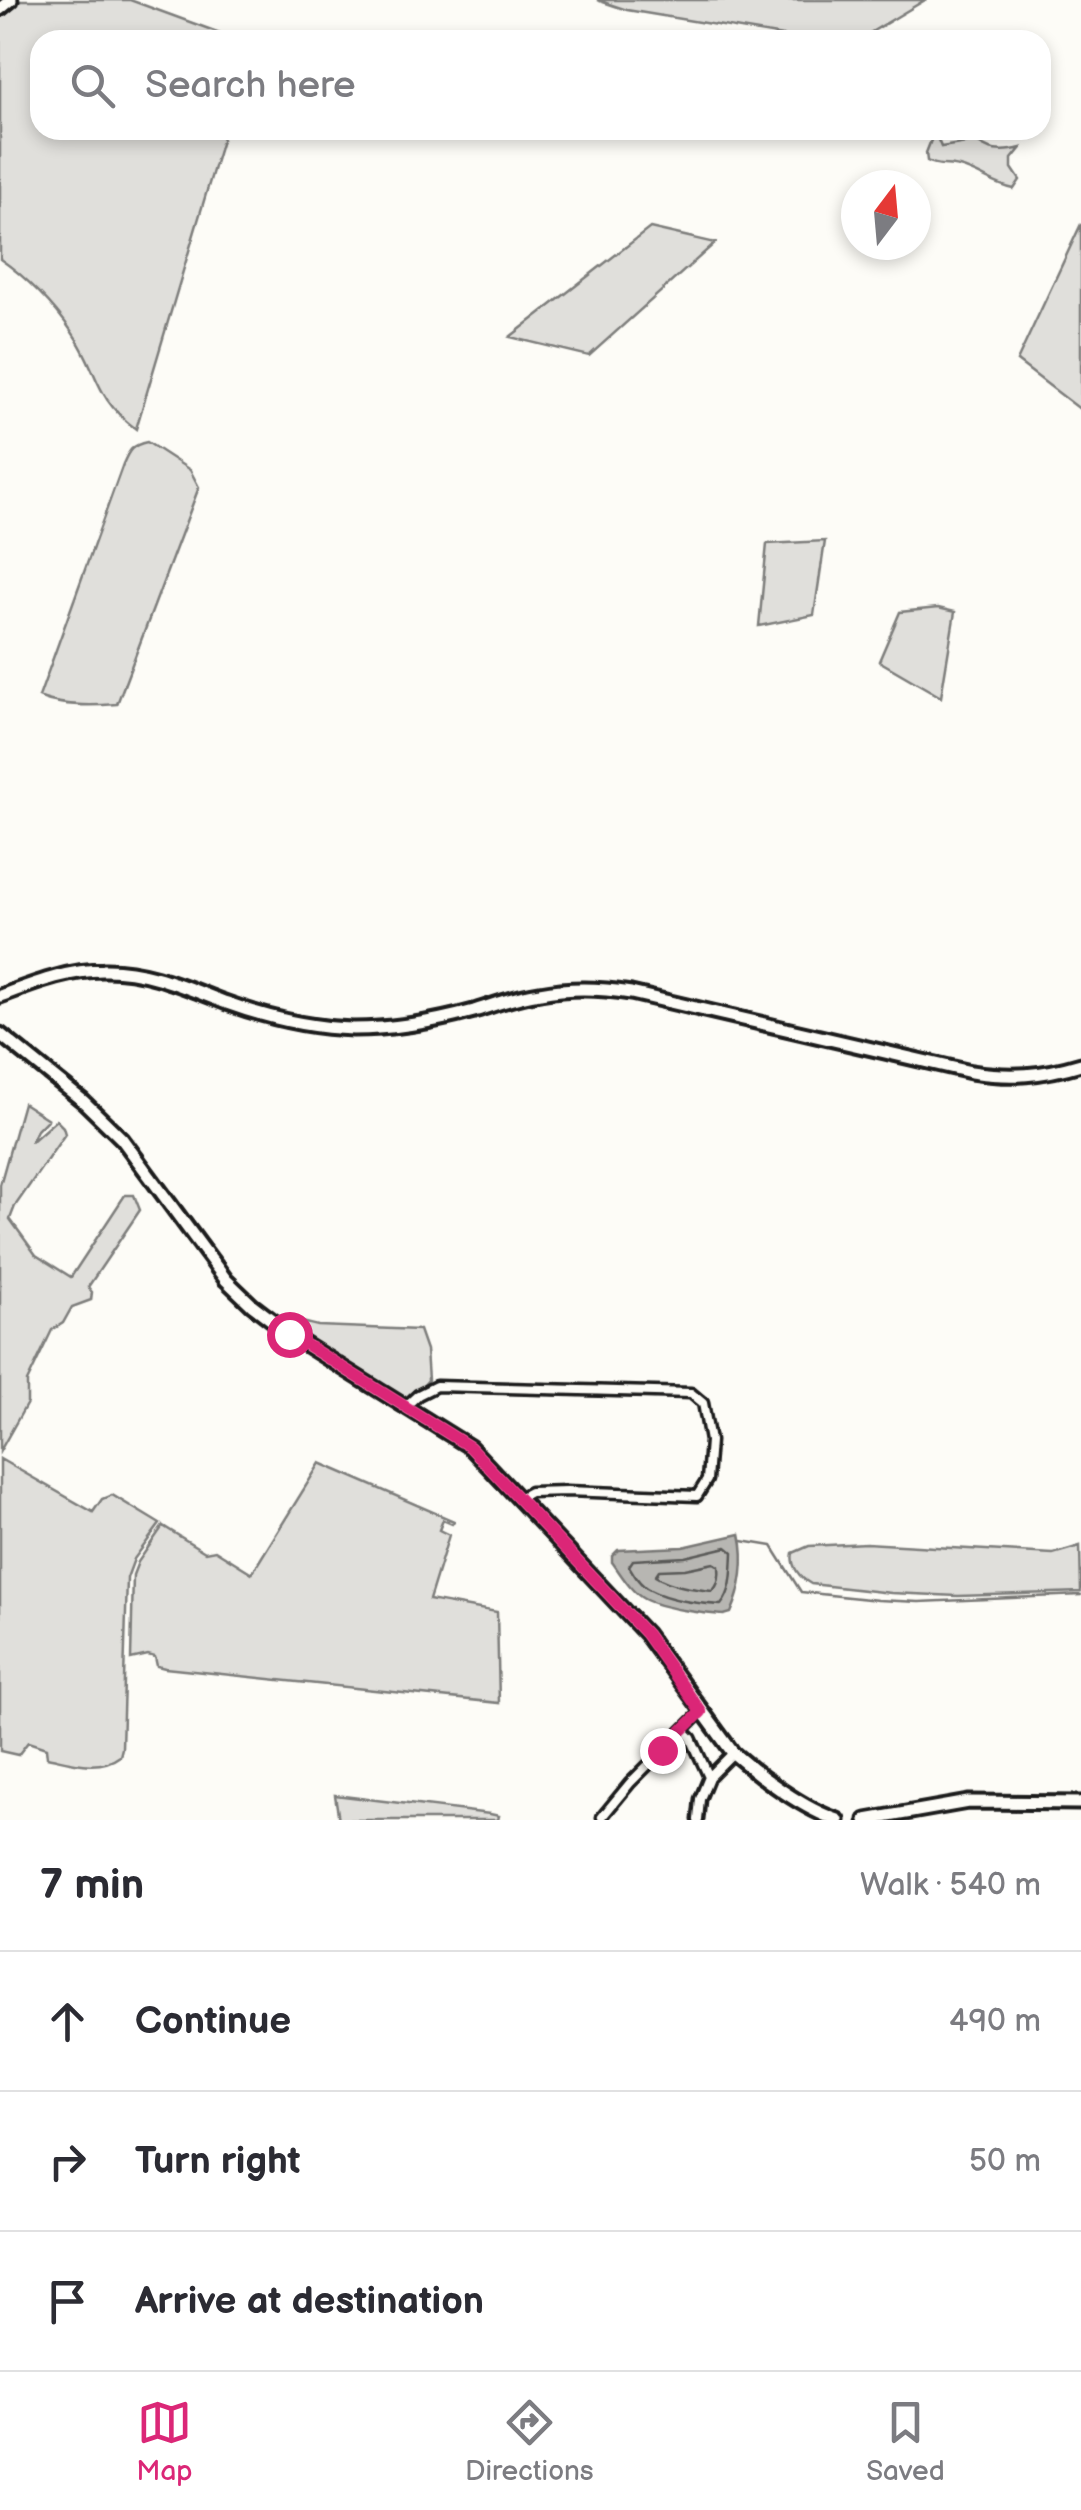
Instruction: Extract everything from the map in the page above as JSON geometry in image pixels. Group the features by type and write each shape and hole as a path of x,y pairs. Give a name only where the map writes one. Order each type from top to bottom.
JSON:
{"street":[{"path":"0,9 12,0"},
{"path":"0,996 84,971 113,970 144,974 268,1016 332,1028 376,1028 415,1024 530,994 596,989 648,997 971,1072 1005,1077 1081,1064"},
{"path":"0,1034 83,1100 122,1139 226,1280 244,1297 298,1340 470,1447 646,1634 733,1754 812,1809 838,1820"},
{"path":"405,1407 436,1386 691,1393 703,1404 710,1440 709,1471 697,1496 568,1491 530,1492 519,1498"},
{"path":"602,1817 701,1712"},
{"path":"683,1730 709,1777"},
{"path":"698,1820 700,1799 709,1777 733,1754"},
{"path":"866,1820 968,1802 1081,1803"}],"shaded area":[{"path":"19,0 130,0 212,30 30,30 30,140 222,140 136,429 104,395 81,346 57,312 0,259 0,15"},
{"path":"597,0 925,0 875,30 747,30 627,10"},
{"path":"931,140 938,140 941,147 975,140 989,149 1021,148 1012,159 1012,168 1020,180 1014,189 1000,185 966,169 927,161"},
{"path":"1081,224 1081,410 1017,361"},
{"path":"650,228 715,243 589,356 510,337"},
{"path":"147,442 190,470 199,487 117,704 67,704 39,697 123,464 132,449"},
{"path":"825,541 814,615 759,626 767,544"},
{"path":"938,608 955,612 941,697 879,661 900,612"},
{"path":"23,1103 48,1119 31,1142 56,1120 65,1134 10,1219 36,1255 71,1277 125,1195 134,1195 140,1210 88,1287 91,1300 72,1307 63,1323 52,1330 27,1382 27,1403 0,1451 0,1185"},
{"path":"298,1321 318,1326 419,1330 426,1350 428,1380 413,1395 400,1397 289,1330"},
{"path":"0,1459 93,1512 102,1499 112,1495 160,1524 134,1559 127,1578 122,1748 120,1756 112,1761 94,1765 47,1757 46,1748 28,1742 18,1755 0,1751"},
{"path":"320,1463 454,1521 452,1524 443,1520 439,1530 449,1535 429,1600 497,1612 499,1703 165,1668 157,1666 155,1657 148,1655 131,1659 133,1575 163,1526 205,1552 215,1550 252,1573"},
{"path":"866,1543 1053,1554 1080,1546 1081,1592 958,1596 891,1593 811,1584 794,1567 793,1553 809,1546"},
{"path":"335,1795 499,1816 498,1820 339,1820"}],"water":[{"path":"740,1534 740,1584 731,1613 724,1615 672,1608 644,1599 612,1562 618,1550 683,1547"}],"waterway":[{"path":"742,1541 772,1546 801,1592 919,1602 1081,1595"}],"route":[{"path":"289,1334 470,1447 646,1634 701,1712 662,1750"}]}
